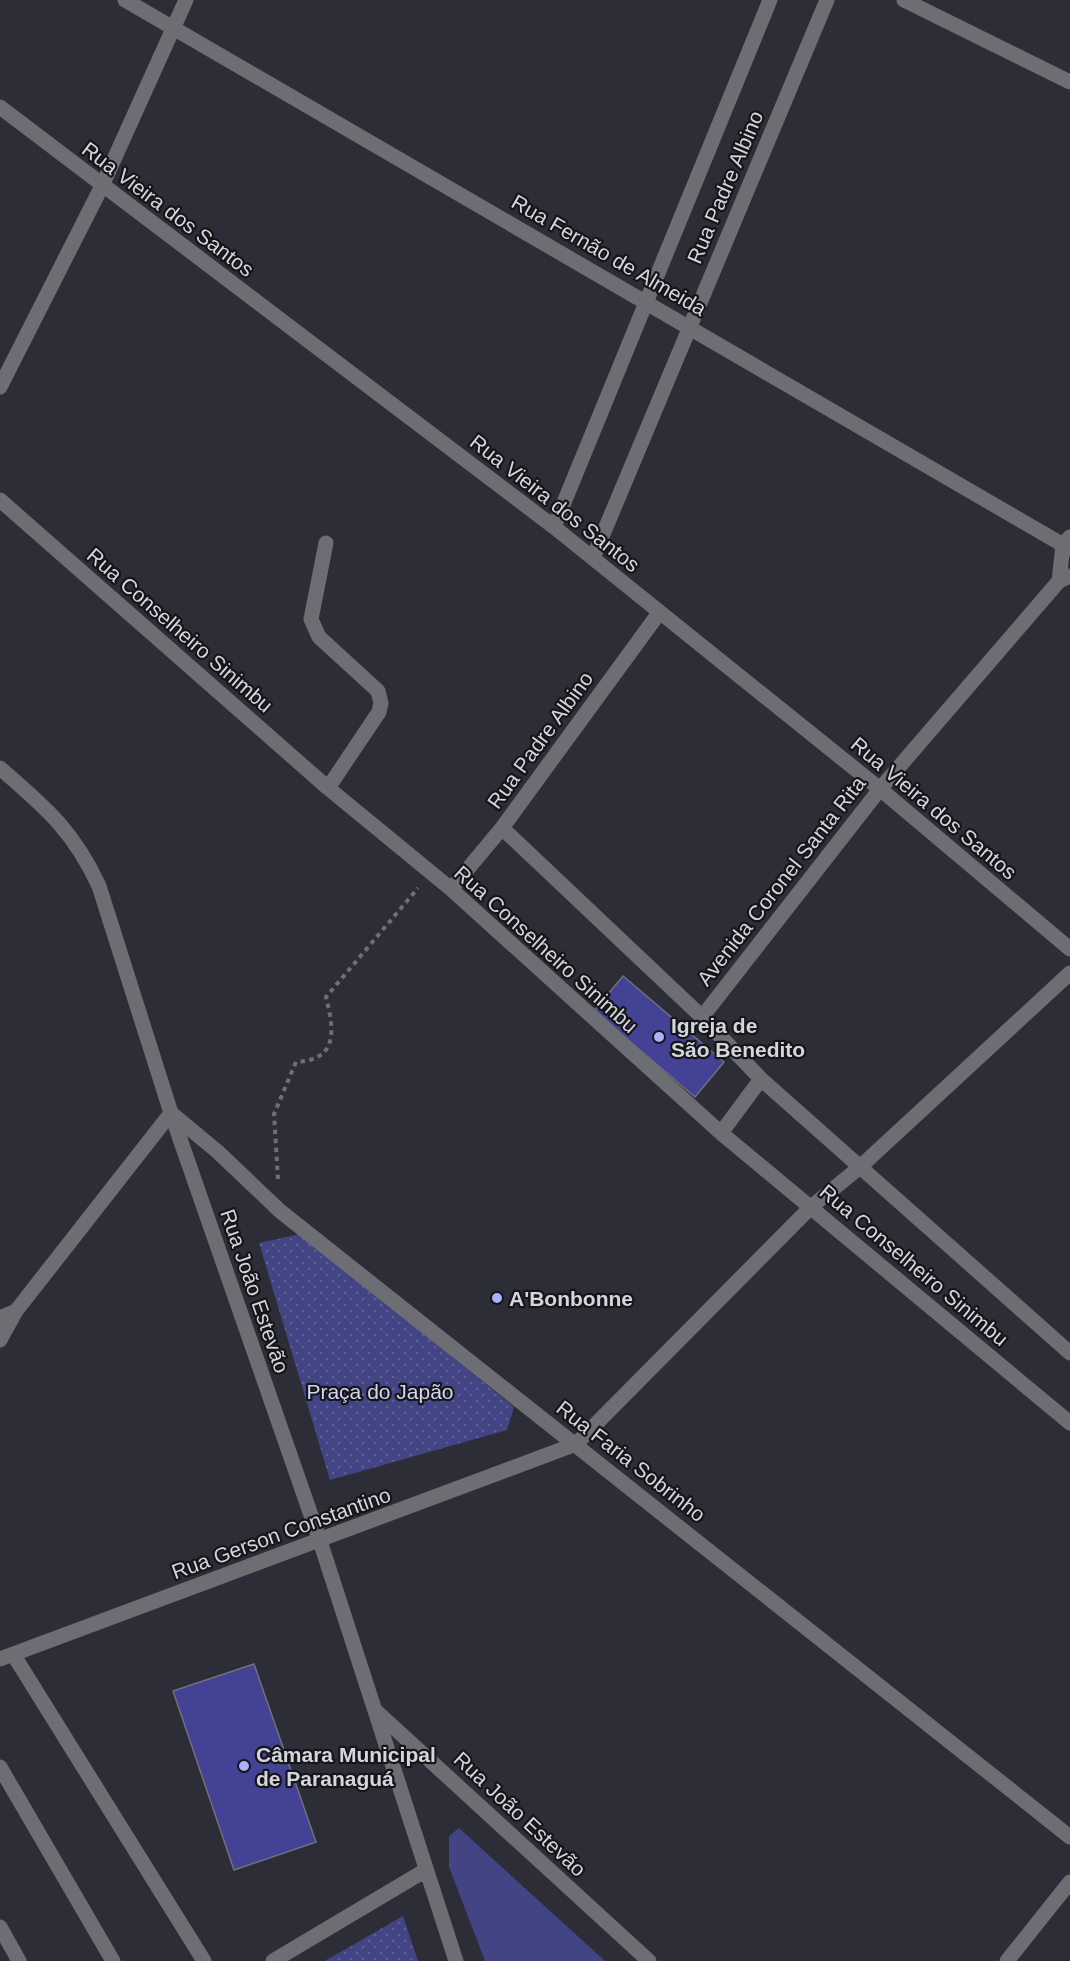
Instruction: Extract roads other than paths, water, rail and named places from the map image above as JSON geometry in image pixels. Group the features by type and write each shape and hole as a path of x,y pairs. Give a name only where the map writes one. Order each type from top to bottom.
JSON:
{"street":[{"name":"Rua Fernão de Almeida","path":"124,0 1068,544"},
{"path":"0,387 102,186 186,0"},
{"name":"Rua Padre Albino","path":"554,527 770,0"},
{"name":"Rua Padre Albino","path":"593,558 827,0"},
{"path":"904,0 1070,82"},
{"name":"Rua Vieira dos Santos","path":"0,108 554,527 880,789 1070,949"},
{"name":"Rua Conselheiro Sinimbu","path":"0,500 328,788 451,889 721,1134 1070,1423"},
{"path":"326,543 311,619 319,637 378,691 381,702 379,712 328,788"},
{"name":"Avenida Coronel Santa Rita","path":"702,1017 880,789 1065,579 1068,544"},
{"name":"Rua Padre Albino","path":"451,889 501,828 659,612"},
{"name":"Rua João Estevão","path":"0,768 50,810 85,856 99,886 171,1113 320,1541 374,1710 650,1961"},
{"name":"Rua Conselheiro Sinimbu","path":"501,828 702,1017 761,1079 1070,1353"},
{"path":"576,1444 811,1207 860,1167 1070,973"},
{"path":"721,1134 761,1079"},
{"path":"0,1340 16,1311 171,1113"},
{"name":"Rua Faria Sobrinho","path":"171,1113 218,1152 280,1211 1070,1837"},
{"path":"0,1318 16,1311"},
{"name":"Rua Gerson Constantino","path":"7,1656 576,1444"},
{"path":"7,1656 204,1961"},
{"path":"374,1710 456,1961"},
{"path":"0,1767 113,1961"},
{"path":"273,1961 426,1870"},
{"path":"1007,1961 1070,1882"},
{"path":"0,1927 19,1961"}],"place":[{"name":"Igreja de São Benedito","path":"659,1037"},
{"name":"A'Bonbonne","path":"497,1298"},
{"name":"Câmara Municipal de Paranaguá","path":"244,1766"}],"park label":[{"name":"Praça do Japão","path":"380,1391"}]}
